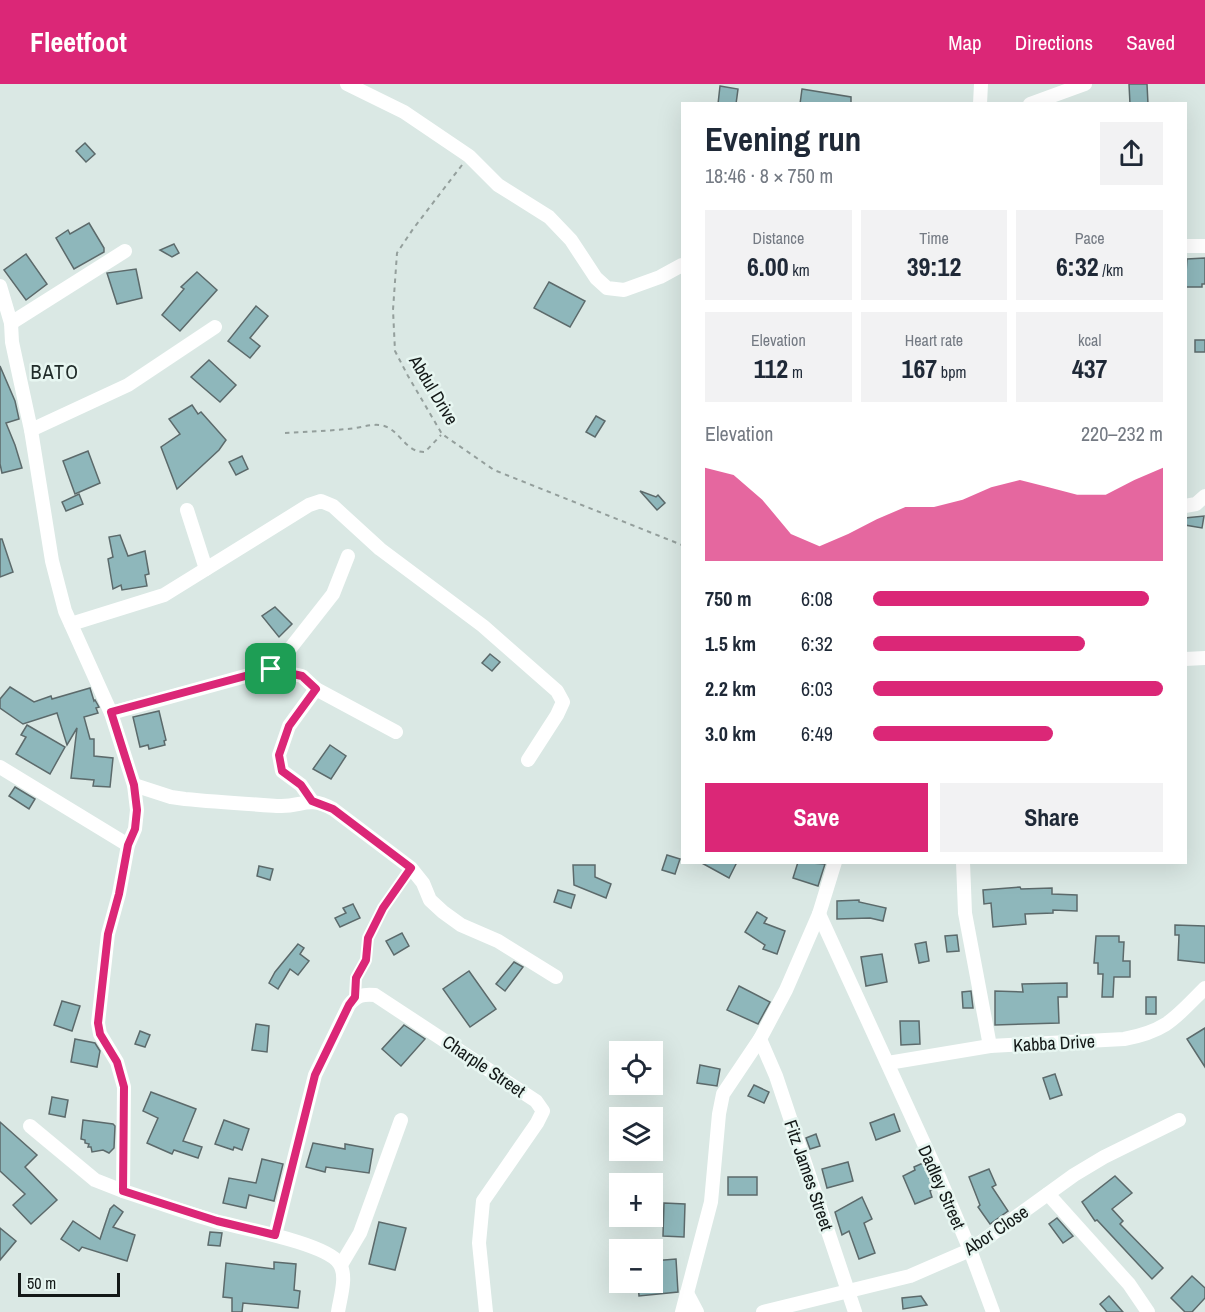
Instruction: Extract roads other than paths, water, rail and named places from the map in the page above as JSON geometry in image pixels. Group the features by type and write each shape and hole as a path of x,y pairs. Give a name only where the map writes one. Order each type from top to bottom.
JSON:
{"street":[{"path":"347,84 404,112 469,156 498,185 549,217 560,227 596,278 607,288 624,290 660,278 681,266"},
{"path":"980,102 981,84"},
{"path":"1036,102 1085,84"},
{"path":"1187,246 1205,246"},
{"path":"11,323 125,251"},
{"path":"0,286 11,323 12,342 31,430 52,561 65,611 111,712 134,785 137,810 135,829 128,845 119,894 108,934 98,1023 100,1034 117,1062 124,1087 123,1191"},
{"path":"31,430 128,385 215,327"},
{"path":"1187,506 1196,504 1205,496"},
{"path":"71,624 164,595 309,505 321,501 333,506 380,549 483,626 556,691 563,702 528,760"},
{"path":"187,510 206,569"},
{"path":"271,669 290,650 333,594 348,556"},
{"path":"1187,659 1205,658"},
{"path":"111,712 271,669 302,676 316,689 396,732"},
{"path":"312,801 301,785 282,771 279,755 289,726 316,689"},
{"path":"0,767 128,845"},
{"path":"134,785 185,799 288,806 312,801 333,809 411,868 423,883 430,900 443,912 461,925 498,941 556,977"},
{"path":"682,1312 711,1202 723,1094 760,1039 786,990 819,914 834,864"},
{"path":"963,864 966,912 990,1046"},
{"name":"Dadley Street","path":"819,914 888,1063 970,1250 993,1312"},
{"name":"Kabba Drive","path":"888,1063 990,1046 1124,1039 1144,1035 1163,1028 1205,988"},
{"name":"Charple Street","path":"275,1235 315,1075 349,1005 355,997 363,994 375,995 540,1105 543,1111 541,1118 483,1201 479,1243 486,1312"},
{"name":"Fitz James Street","path":"760,1039 776,1076 855,1312"},
{"path":"338,1312 342,1287 341,1265 360,1233 401,1120"},
{"name":"Abor Close","path":"763,1312 910,1276 970,1250 1074,1175 1104,1157 1179,1120"},
{"path":"30,1126 95,1180 217,1221 275,1235 326,1253 341,1265"},
{"path":"1048,1194 1129,1284 1148,1312"},
{"path":"687,1293 697,1312"}],"district":[{"name":"BATO","path":"55,371"}]}
